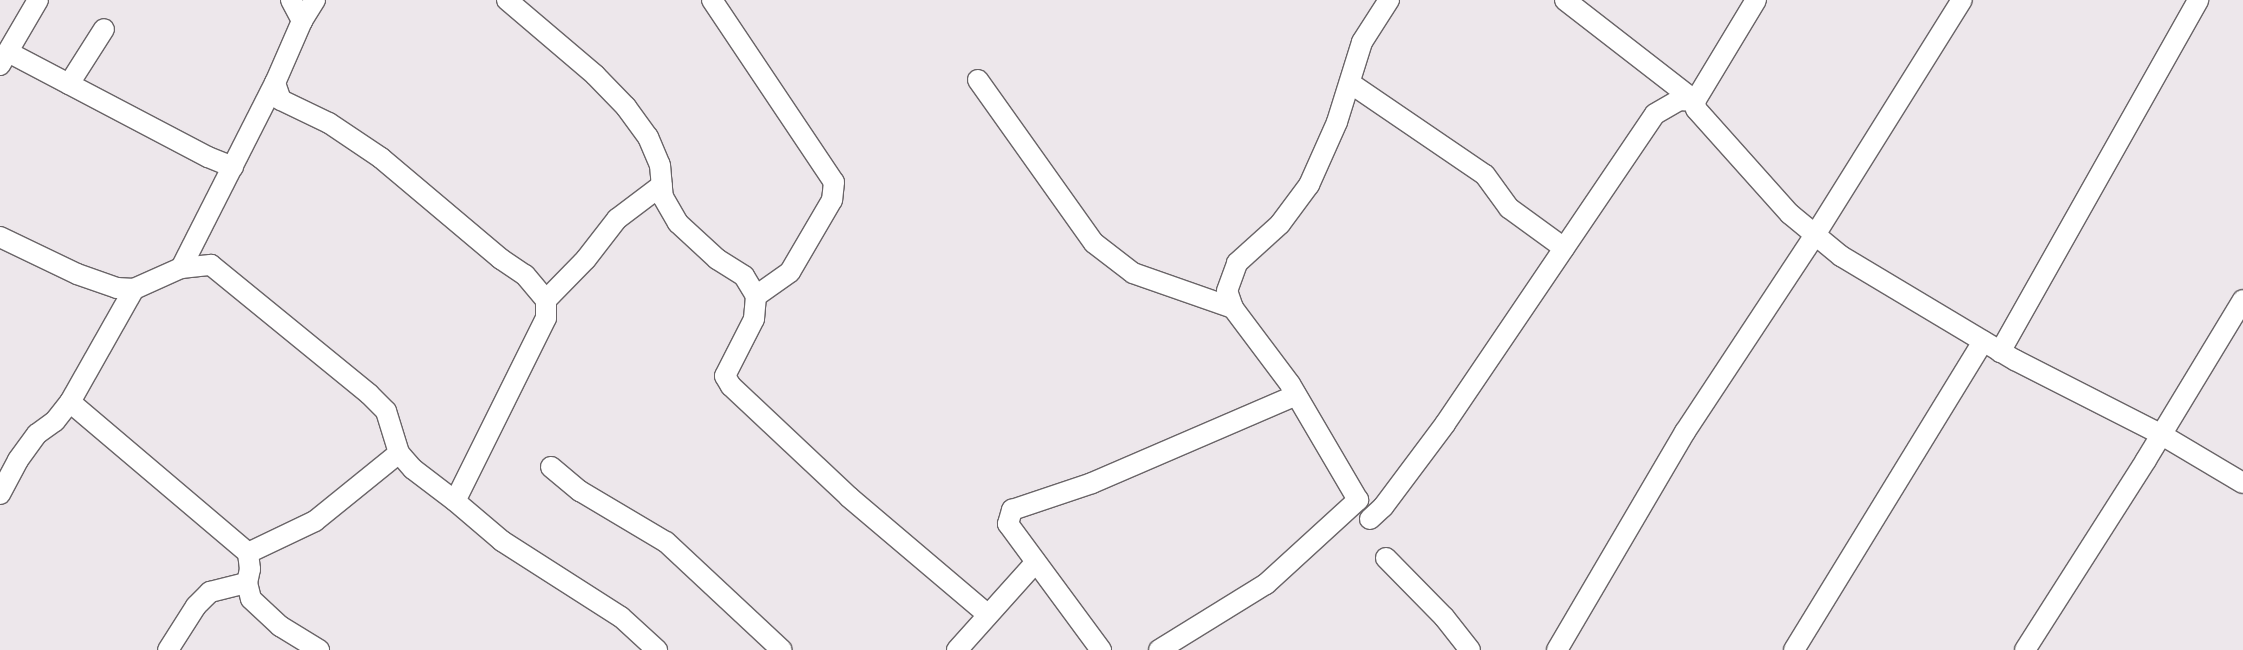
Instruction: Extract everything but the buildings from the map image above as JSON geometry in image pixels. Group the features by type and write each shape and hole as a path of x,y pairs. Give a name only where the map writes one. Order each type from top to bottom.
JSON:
{"street":[{"path":"38,0 4,58 69,84 233,166"},
{"path":"291,0 302,21"},
{"path":"181,268 275,83 302,21 316,0"},
{"path":"507,0 595,75 626,107 648,137 660,165 663,197 678,223 717,259 744,276 756,296 754,320 726,376 732,386 849,497 988,615"},
{"path":"712,0 834,182 832,200 790,272 756,296"},
{"path":"1159,650 1266,584 1358,500 1296,395 1233,308 1227,291 1237,263 1280,224 1309,185 1350,83 1362,42 1388,0"},
{"path":"1565,0 1695,101"},
{"path":"1756,0 1695,101 1696,109 1712,131 1790,214 1841,256 2000,352 2162,435 2243,483"},
{"path":"1557,650 1685,432 1815,235 1962,0"},
{"path":"2000,352 2198,0"},
{"path":"69,84 104,29"},
{"path":"978,80 1094,243 1133,273 1233,308"},
{"path":"275,83 281,100 329,124 381,158 501,259 525,275 546,300 546,318 455,501"},
{"path":"1350,83 1485,175 1509,208 1564,248"},
{"path":"1370,519 1383,507 1445,424 1655,114 1679,100 1695,101"},
{"path":"546,300 586,259 617,220 662,185"},
{"path":"0,237 77,274 117,288 134,289 181,268 211,265 369,394 386,411 399,453 413,469 455,501 502,541 621,618 657,650"},
{"path":"0,494 18,460 37,434 55,421 70,402 134,289"},
{"path":"2025,650 2162,435 2243,300"},
{"path":"1794,650 1983,341"},
{"path":"1101,650 1008,524 1012,510 1092,483 1149,456 1296,395"},
{"path":"70,402 248,553 250,569 247,583 251,599 280,626 319,650"},
{"path":"248,553 315,521 399,453"},
{"path":"551,467 580,491 666,542 782,650"},
{"path":"1386,558 1444,617 1470,650"},
{"path":"957,650 1036,562"},
{"path":"168,650 196,606 210,592 247,583"}]}
